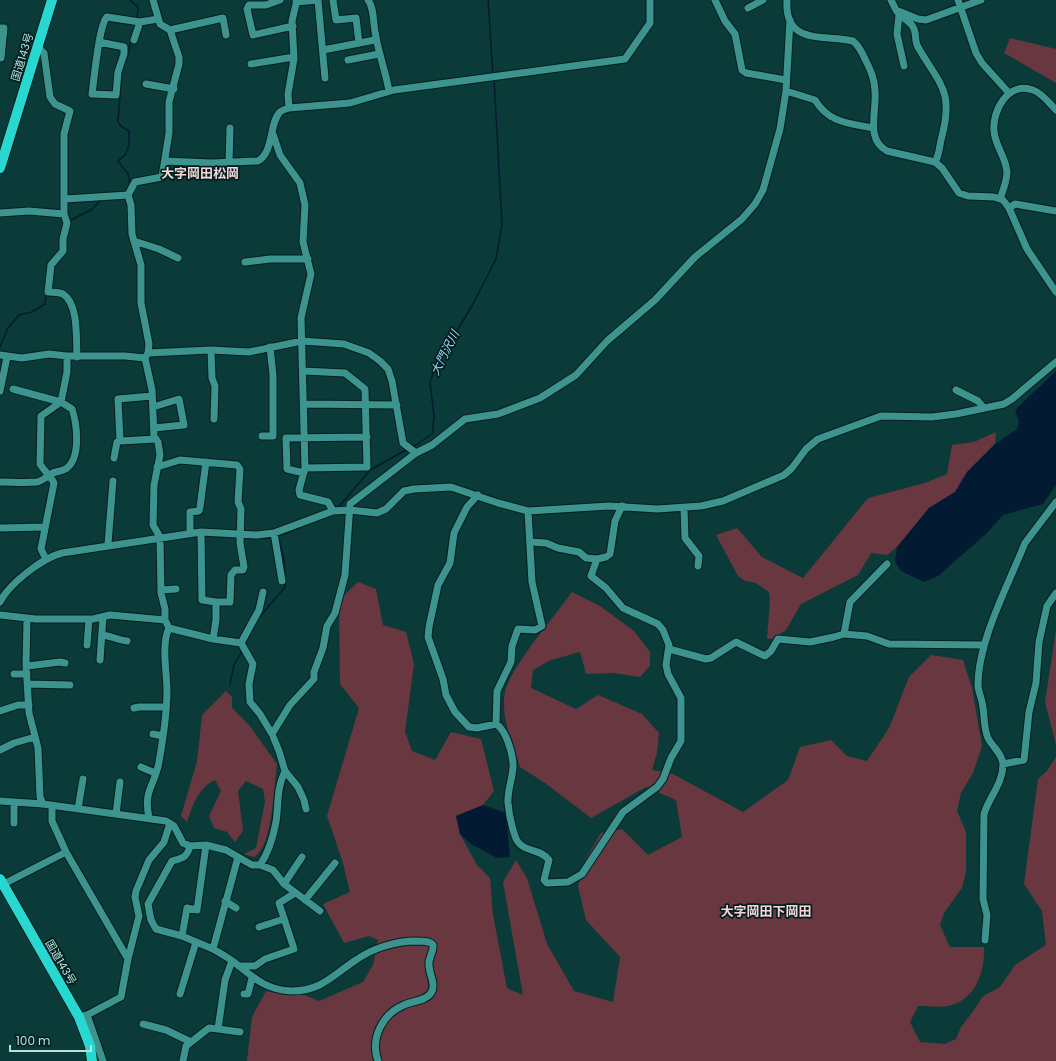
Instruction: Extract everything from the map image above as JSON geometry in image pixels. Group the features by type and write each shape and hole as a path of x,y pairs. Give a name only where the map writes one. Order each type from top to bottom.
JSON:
{"highway":[{"name":"国道143号","path":"0,168 52,0"},
{"name":"国道143号","path":"1,884 83,1016 92,1061"}],"street":[{"path":"149,818 146,804 150,786 159,764 163,736 167,691 165,674 165,642 169,628 165,620 161,590 160,537 153,525 154,485 160,455 154,428 152,396 146,355 149,344 141,303 141,265 134,241 131,205 128,195 135,182 162,177 169,133 169,102 178,73 179,57 170,30 160,24 153,0"},
{"path":"280,0 266,5 249,5 247,9 253,35 293,26"},
{"path":"318,0 325,78"},
{"path":"289,108 288,94 294,57 293,26 297,1 322,0"},
{"path":"332,0 336,20 356,18 359,43"},
{"path":"368,0 372,5 375,40 385,68 389,91"},
{"path":"165,161 258,161 263,158 273,134 277,117 281,111 289,108 350,103 389,91 486,77 625,60 650,23 650,0"},
{"path":"715,0 725,21 735,34 742,70 756,75 786,80"},
{"path":"748,8 763,0"},
{"path":"786,0 787,12 790,20 801,33 816,38 853,41 862,50 875,86 873,128 874,135 881,147 887,151 935,162 942,168 959,193 1000,199 1009,208 1026,249 1056,292"},
{"path":"891,0 898,13 908,20 913,26 917,46 935,72 946,97 946,122 939,156 935,162"},
{"path":"958,0 976,53 982,63 1009,93"},
{"path":"898,13 926,20 981,0"},
{"path":"898,13 897,34 904,66"},
{"path":"99,42 124,47 124,54 118,72 116,95 92,94 99,42 104,20 107,17 138,21 158,19"},
{"path":"170,30 223,18 226,35"},
{"path":"272,734 290,705 314,679 314,672 323,648 327,626 335,613 344,581 350,504 411,449 432,445 465,419 498,414 540,398 576,375 607,341 655,300 695,257 742,219 755,204 763,190 780,129 786,91 790,20"},
{"path":"134,40 138,21"},
{"path":"0,28 4,28 0,58"},
{"path":"323,50 375,40"},
{"path":"38,47 44,53 50,97 55,104 70,111 64,134 66,219 62,254 51,265 48,292 62,294 69,300 75,316 77,357"},
{"path":"348,60 380,54"},
{"path":"251,64 294,57"},
{"path":"146,84 174,89"},
{"path":"1000,199 1007,172 995,140 994,125 997,110 1009,93 1017,89 1032,89 1043,97 1056,110"},
{"path":"786,91 815,100 822,112 841,122 873,128"},
{"path":"229,162 230,128"},
{"path":"273,134 280,155 300,183 305,205 303,242 311,274 303,305 302,341 305,471 299,490 300,495 328,502 333,511"},
{"path":"65,199 128,195"},
{"path":"1009,208 1015,204 1056,211"},
{"path":"0,213 29,211 66,219"},
{"path":"134,241 159,249 178,258"},
{"path":"245,262 270,258 308,259"},
{"path":"0,391 4,356 22,358 50,354 77,357 125,356 211,350 249,352 302,341 344,344 374,357 388,369 404,443 411,449"},
{"path":"262,436 273,436 273,375 270,347"},
{"path":"211,350 212,378 215,386 214,419"},
{"path":"46,559 40,549 54,483 50,475 43,470 40,464 41,416 61,402 67,372 67,356"},
{"path":"0,602 9,590 46,559 62,553 108,544 190,533 201,532 257,535 274,533 333,511 350,510 377,513 386,508 404,491 414,489 451,487 498,503 528,511 622,506 657,509 684,508 723,501 777,479 792,468 812,443 870,418 891,415 932,417 956,414 1004,404 1056,362"},
{"path":"303,372 345,373 365,389 367,405 367,437 367,467 305,471 287,469 286,438 367,437"},
{"path":"0,482 39,482 50,475 67,468 75,454 76,431 72,409 61,402 13,390"},
{"path":"956,390 978,401 984,408"},
{"path":"120,441 118,399 152,396"},
{"path":"153,407 179,399 184,425 154,428"},
{"path":"304,404 397,405"},
{"path":"114,458 117,442 156,439"},
{"path":"157,467 180,460 237,465 240,469 238,502 240,509 240,534 243,570 235,570 231,575 230,602 202,600 201,532"},
{"path":"190,533 190,512 199,512 206,462"},
{"path":"108,544 113,481"},
{"path":"478,495 467,507 454,533 450,563 438,585 428,637 443,679 446,695 455,712 469,727 477,728 496,724"},
{"path":"985,940 987,915 983,899 984,814 986,806 1000,784 1003,764 1002,758 986,732 982,701 979,693 978,677 984,645 1025,543 1056,502"},
{"path":"530,542 546,543 558,548 579,552 586,558 606,558 610,554 616,520 622,506"},
{"path":"684,508 685,538 699,556 698,566"},
{"path":"528,511 532,582 542,626 535,630 518,629 512,646 511,662 497,691 496,724 504,734 513,763 508,803 515,837 520,845 527,850 545,855 549,860 544,880 547,883 554,884 576,879 582,874 623,812 657,787 663,779 671,758 681,741 681,698 668,674 666,666 669,649 663,630 658,624 632,614 623,608 606,588 591,576 597,559"},
{"path":"1,528 45,527"},
{"path":"274,533 282,581"},
{"path":"844,634 850,602 887,564"},
{"path":"161,590 176,589"},
{"path":"241,643 259,610 263,592"},
{"path":"1003,764 1024,760 1029,712 1036,683 1040,642 1048,606 1056,593"},
{"path":"212,638 216,620 216,602"},
{"path":"0,615 26,618 89,619 110,615 165,620"},
{"path":"100,660 103,616"},
{"path":"26,618 29,705 38,754 40,797 44,804"},
{"path":"87,645 89,619"},
{"path":"169,628 241,643"},
{"path":"669,649 706,659 711,658 736,642 765,656 771,651 778,639 810,642 834,638 844,634 867,636 889,644 984,645"},
{"path":"102,635 127,641"},
{"path":"241,643 253,664 249,684 250,702 260,714 272,734 285,771 298,787 306,809"},
{"path":"27,666 60,662 65,663"},
{"path":"14,674 27,674"},
{"path":"28,684 70,685"},
{"path":"0,709 18,705 29,705"},
{"path":"134,708 166,707"},
{"path":"153,734 163,736"},
{"path":"0,750 14,743 35,738"},
{"path":"141,767 155,773"},
{"path":"260,865 271,845 276,821 279,783 285,771"},
{"path":"78,809 83,778"},
{"path":"116,814 120,782"},
{"path":"0,801 44,804 166,821 174,826 184,843 190,846 206,845 226,850 252,864 260,865 273,870 284,884 320,912"},
{"path":"14,802 14,823"},
{"path":"52,806 52,821 66,852 128,959"},
{"path":"103,1061 83,1016 121,997 128,959 139,916 135,896 136,891 150,860 164,842 170,823"},
{"path":"182,936 187,908 197,910 206,845"},
{"path":"190,846 188,854 181,860 172,862 148,904 151,920 156,929 182,936 213,949 232,961 252,978 262,984 290,991 304,990 336,976 356,960 386,946 403,941 432,943 434,948 429,963 433,985 432,991 426,998 398,1007 384,1021 380,1027 375,1043 378,1061"},
{"path":"1,884 66,852"},
{"path":"213,949 238,857"},
{"path":"284,884 302,857"},
{"path":"304,900 335,863"},
{"path":"239,966 255,966 265,959 294,949 279,903 296,893"},
{"path":"225,901 236,908"},
{"path":"136,904 148,904"},
{"path":"259,927 284,919"},
{"path":"180,994 196,942"},
{"path":"218,1029 225,980 232,961"},
{"path":"244,994 248,994 252,978"},
{"path":"143,1024 166,1030 191,1042"},
{"path":"183,1061 186,1046 209,1028 240,1032"}],"shaded area":[{"path":"1010,38 1056,49 1056,83 1004,53"},
{"path":"996,432 995,444 967,472 955,492 929,508 897,547 887,555 871,553 858,575 801,604 786,630 772,639 767,638 770,600 769,592 756,583 745,581 738,576 716,535 737,528 762,557 803,578 868,498 925,483 947,474 952,445 974,442"},
{"path":"358,582 376,589 383,625 406,632 414,664 405,732 412,751 435,760 451,732 481,739 494,791 483,805 456,816 460,834 477,865 490,878 493,915 507,988 523,995 503,882 516,860 527,878 547,944 574,991 613,1002 620,957 586,920 578,886 587,857 601,833 622,829 648,855 682,837 676,800 646,787 591,818 545,783 520,767 511,740 504,711 505,692 509,681 524,655 572,592 600,606 634,631 650,652 650,666 640,677 613,673 586,674 580,652 551,660 533,670 531,688 576,709 598,695 642,714 659,733 657,753 652,770 673,774 743,812 788,780 800,747 831,740 847,756 867,761 889,728 909,677 931,655 963,660 972,688 982,746 973,773 961,793 957,811 966,832 966,871 962,888 944,913 940,925 950,947 984,947 983,965 978,982 968,996 961,1001 948,1006 918,1006 910,1022 920,1042 945,1044 956,1039 961,1027 983,996 1000,987 1015,965 1046,945 1042,911 1024,884 1038,779 1047,771 1056,757 1056,1061 247,1061 252,1017 266,991 304,995 319,1001 363,982 373,965 378,940 369,936 344,943 323,904 350,892 343,863 327,816 359,708 340,684 339,600"},
{"path":"1056,630 1056,745 1045,702"},
{"path":"226,691 232,697 232,708 249,725 277,764 272,815 269,829 260,851 254,857 244,854 256,848 265,802 263,789 246,781 238,791 243,831 235,842 227,832 214,828 209,816 221,791 215,780 209,783 200,792 187,822 181,816 197,761 202,715"}],"water":[{"path":"1056,371 1056,485 1043,504 1003,515 987,533 938,576 924,582 901,571 895,562 897,547 929,508 955,492 967,472 995,444 1017,429 1019,421 1015,410"},
{"path":"483,805 506,813 510,857 497,858 471,844 460,834 456,816"}],"waterway":[{"path":"130,0 138,7 137,19"},
{"name":"大門沢川","path":"488,0 493,75"},
{"path":"123,67 129,51 131,40"},
{"path":"122,70 118,122 122,127 129,131 129,145 125,155 118,161 128,174 130,185"},
{"name":"大門沢川","path":"413,447 432,434 434,416 430,382 436,365 472,306 496,259 502,225 494,78"},
{"path":"69,221 91,210 100,201"},
{"path":"0,347 8,328 19,315 32,312 45,304 46,293"},
{"name":"大門沢川","path":"337,509 370,470 408,449"},
{"name":"大門沢川","path":"258,619 285,587 284,559 278,536 304,526"},
{"name":"大門沢川","path":"245,646 248,636"},
{"name":"大門沢川","path":"230,684 234,665 242,651"}],"district":[{"name":"大字岡田松岡","path":"200,173"},
{"name":"大字岡田下岡田","path":"766,911"}]}
